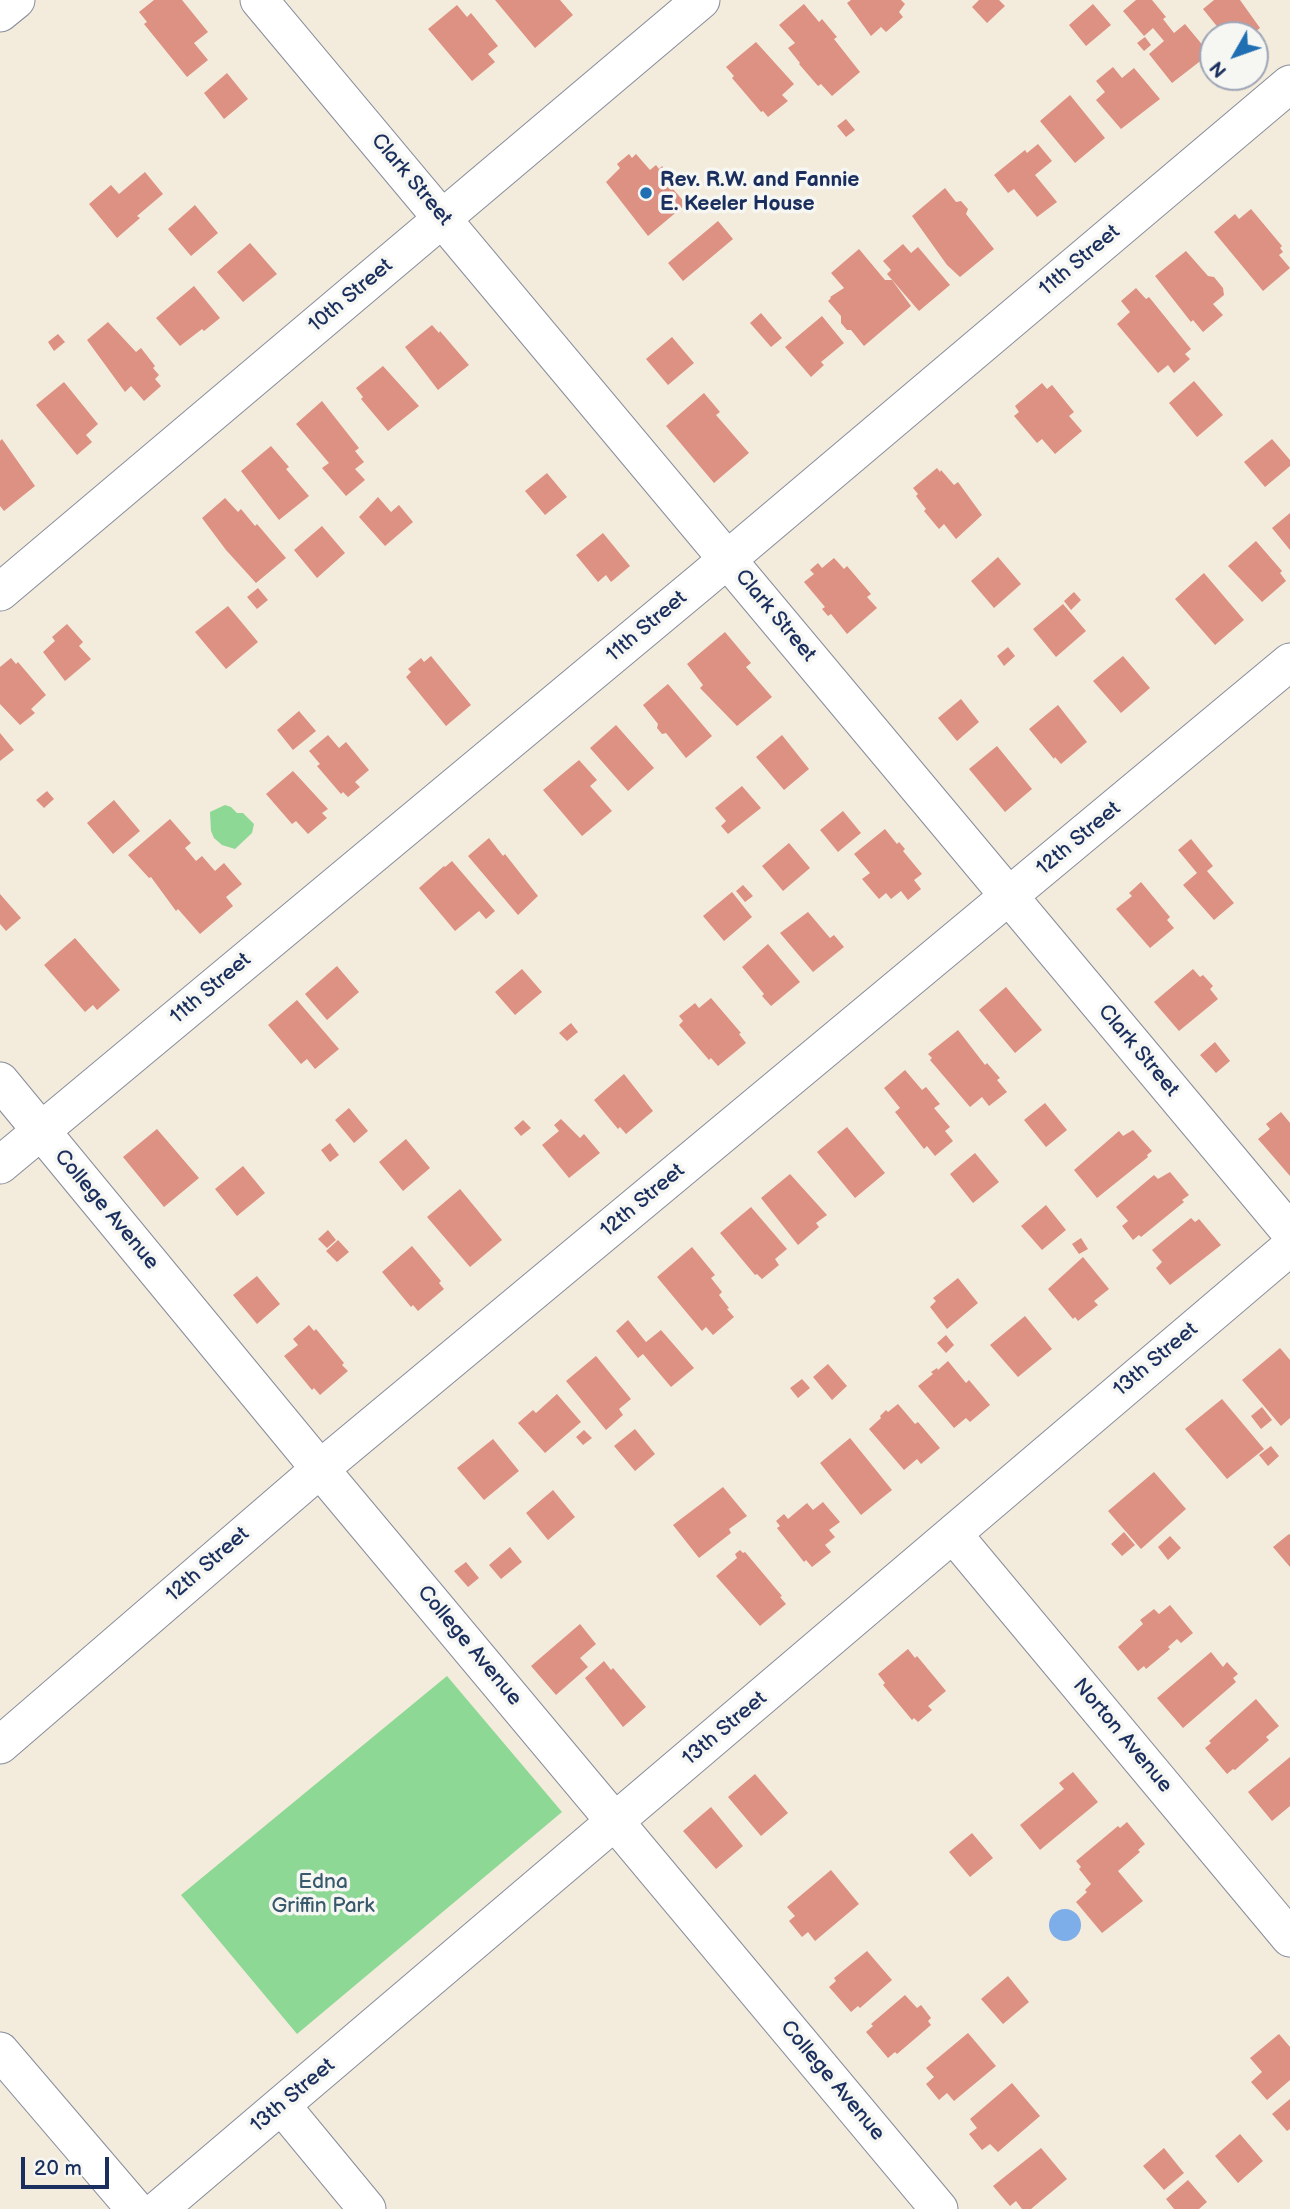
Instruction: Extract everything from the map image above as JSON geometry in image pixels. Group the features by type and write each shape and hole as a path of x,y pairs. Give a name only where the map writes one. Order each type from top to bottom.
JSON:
{"street":[{"path":"0,13 16,0"},
{"name":"Clark Street","path":"259,0 1290,1231"},
{"name":"10th Street","path":"0,592 701,0"},
{"name":"11th Street","path":"0,1164 727,559 1290,85"},
{"name":"12th Street","path":"0,1745 320,1469 1290,662"},
{"name":"College Avenue","path":"0,1081 320,1469 939,2209"},
{"name":"13th Street","path":"159,2209 1290,1247"},
{"name":"Norton Avenue","path":"953,1534 1290,1938"},
{"path":"0,2051 135,2209"},
{"path":"282,2106 367,2209"}],"green space":[{"path":"225,805 237,813 243,813 254,824 252,833 235,849 222,845 211,831 210,812"},
{"name":"Edna Griffin Park","path":"447,1676 562,1812 297,2034 181,1895"}],"water":[{"path":"1065,1909 1077,1913 1081,1925 1077,1937 1065,1941 1053,1937 1049,1925 1053,1913"}],"building":[{"path":"154,0 182,0 208,32 194,43 208,60 187,77 144,24 147,22 139,12"},
{"path":"495,0 560,0 573,15 535,48"},
{"path":"851,0 901,0 905,4 899,12 903,17 886,32 881,27 871,36 847,3"},
{"path":"979,0 999,0 1005,6 987,23 972,7"},
{"path":"1136,0 1152,0 1166,17 1163,19 1174,33 1185,24 1199,41 1199,62 1172,83 1149,54 1164,41 1153,28 1144,36 1123,11"},
{"path":"1214,0 1240,0 1255,21 1213,21 1203,9"},
{"path":"804,4 819,22 822,19 837,37 834,39 860,72 832,96 821,84 818,86 799,64 788,48 795,43 779,25"},
{"path":"1093,4 1111,25 1086,46 1069,25"},
{"path":"457,5 467,17 471,13 498,46 488,54 495,62 472,81 428,29"},
{"path":"1145,37 1151,45 1144,51 1137,43"},
{"path":"756,42 794,84 782,95 788,101 768,117 732,78 734,76 726,67"},
{"path":"1113,67 1122,78 1134,68 1160,99 1121,129 1096,100 1105,92 1096,81"},
{"path":"227,73 248,99 224,119 204,93"},
{"path":"1070,95 1105,138 1075,163 1040,121"},
{"path":"846,119 855,130 846,137 837,126"},
{"path":"1038,144 1052,161 1035,175 1057,202 1037,217 1014,189 1008,193 994,175 1025,150 1027,153"},
{"name":"Rev. R.W. and Fannie E. Keeler House","path":"629,154 632,158 636,154 650,170 656,165 659,169 662,166 673,180 670,182 675,187 673,189 686,204 648,236 606,182 620,168 617,164"},
{"path":"145,172 163,194 117,238 89,204 111,185 119,194"},
{"path":"945,188 956,202 961,201 968,209 966,214 994,249 960,277 947,265 912,216"},
{"path":"195,205 218,233 191,256 168,229"},
{"path":"1251,209 1282,246 1280,248 1283,252 1279,255 1290,268 1263,291 1214,232 1235,214 1239,219"},
{"path":"718,221 733,239 683,281 668,263"},
{"path":"250,243 277,274 243,302 217,272"},
{"path":"903,244 911,253 918,247 950,285 919,311 887,274 891,270 883,261"},
{"path":"859,249 885,280 892,280 911,306 864,346 851,330 847,330 841,323 841,316 828,301 844,288 831,273"},
{"path":"1186,251 1208,276 1214,277 1223,288 1224,295 1213,304 1223,315 1203,332 1193,320 1191,322 1155,276"},
{"path":"194,286 220,318 180,346 156,318"},
{"path":"1136,288 1146,299 1149,297 1191,349 1185,354 1190,359 1174,373 1168,365 1158,373 1117,324 1130,312 1121,301"},
{"path":"761,313 782,338 771,347 750,323"},
{"path":"822,316 844,343 821,362 824,365 811,377 785,347"},
{"path":"108,322 136,352 141,348 155,366 153,368 159,375 155,379 161,386 144,401 131,386 125,392 87,340"},
{"path":"432,325 469,365 438,390 405,347"},
{"path":"58,334 65,342 54,351 48,342"},
{"path":"672,337 694,363 668,385 646,359"},
{"path":"383,366 419,406 388,431 361,399 363,397 356,388"},
{"path":"1194,381 1223,415 1197,437 1169,403"},
{"path":"64,382 98,424 86,435 92,442 77,455 36,405"},
{"path":"1042,383 1047,389 1052,385 1074,412 1069,416 1082,431 1055,454 1042,439 1037,443 1014,416 1019,412 1015,406"},
{"path":"704,393 720,412 716,415 749,453 714,483 666,426"},
{"path":"322,401 359,448 355,451 364,462 355,469 365,480 346,496 322,468 329,463 296,424"},
{"path":"2,439 35,486 4,511 0,506"},
{"path":"1272,439 1290,460 1290,466 1265,487 1244,462"},
{"path":"271,446 309,496 279,520 241,471"},
{"path":"937,468 954,485 958,482 982,515 956,539 944,524 939,529 924,511 926,509 913,488"},
{"path":"547,473 567,497 545,515 525,491"},
{"path":"378,497 391,512 399,505 413,522 385,546 359,517"},
{"path":"225,498 238,512 241,509 255,526 257,524 286,558 256,583 202,518"},
{"path":"1290,513 1290,550 1272,528"},
{"path":"322,526 345,553 317,578 294,550"},
{"path":"603,533 630,566 611,582 606,575 598,582 576,555"},
{"path":"1256,541 1282,571 1280,573 1286,581 1262,602 1228,566"},
{"path":"998,557 1021,584 994,608 971,581"},
{"path":"834,558 844,569 847,566 871,594 867,597 877,608 847,634 831,614 828,616 822,609 825,607 804,582 814,574 810,570 818,563 822,568"},
{"path":"1204,573 1244,620 1215,645 1175,599"},
{"path":"258,588 268,600 257,609 247,597"},
{"path":"1074,592 1081,600 1071,610 1064,601"},
{"path":"1063,604 1086,631 1056,657 1033,629"},
{"path":"228,606 258,642 226,669 195,632"},
{"path":"67,624 83,642 79,646 91,659 65,681 43,652 55,641 52,637"},
{"path":"725,632 751,663 746,667 772,697 737,726 700,688 703,685 687,664"},
{"path":"1008,647 1015,656 1004,666 997,656"},
{"path":"431,656 471,705 446,726 406,677 411,672 408,669 421,658 424,662"},
{"path":"1123,656 1150,688 1121,713 1093,681"},
{"path":"11,658 16,664 18,662 46,695 31,709 35,713 20,725 0,704 0,667"},
{"path":"668,684 712,736 686,758 666,733 662,734 657,728 658,724 643,705"},
{"path":"961,699 979,722 957,741 938,718"},
{"path":"1058,705 1087,742 1061,764 1029,729"},
{"path":"299,711 316,731 293,750 277,730"},
{"path":"616,725 654,768 628,791 590,748"},
{"path":"0,733 14,750 0,761"},
{"path":"328,735 339,748 346,742 369,770 355,782 360,787 348,797 343,792 341,794 317,766 320,764 309,751"},
{"path":"782,735 809,769 784,790 756,757"},
{"path":"997,746 1032,789 1005,812 969,769"},
{"path":"579,760 597,780 590,786 612,811 582,836 543,790"},
{"path":"293,771 328,809 322,813 327,818 308,834 296,821 292,824 266,794"},
{"path":"742,786 761,808 728,834 721,826 726,821 715,808"},
{"path":"47,791 54,799 44,808 36,800"},
{"path":"114,800 140,831 113,854 87,823"},
{"path":"843,811 861,833 838,852 820,830"},
{"path":"170,819 191,843 185,848 196,861 202,856 215,871 224,863 242,884 226,897 233,906 200,934 178,909 176,911 151,877 149,878 128,855"},
{"path":"885,829 897,844 899,842 905,849 903,851 922,874 914,880 921,889 908,900 901,891 891,899 886,893 879,899 862,879 870,873 854,854"},
{"path":"489,838 538,896 518,915 468,856"},
{"path":"1191,839 1213,866 1207,871 1234,903 1214,920 1183,885 1197,873 1178,850"},
{"path":"789,843 810,868 783,891 762,866"},
{"path":"452,861 495,911 486,919 479,911 455,931 419,888"},
{"path":"1141,882 1170,917 1167,920 1174,928 1150,948 1116,909 1132,896 1129,893"},
{"path":"743,885 753,896 745,902 736,891"},
{"path":"732,892 752,917 724,941 703,916"},
{"path":"0,894 21,918 6,931 0,924"},
{"path":"808,912 830,938 834,935 844,947 813,972 780,933"},
{"path":"75,938 120,990 97,1010 93,1005 85,1012 44,965"},
{"path":"768,944 800,982 771,1006 742,967"},
{"path":"337,966 359,992 327,1020 305,994"},
{"path":"522,969 542,992 515,1015 495,992"},
{"path":"1193,969 1213,986 1210,989 1218,999 1179,1031 1154,1002"},
{"path":"1006,987 1042,1030 1015,1053 979,1010"},
{"path":"711,998 741,1033 739,1034 746,1043 718,1066 711,1058 709,1060 679,1025 683,1021 679,1016 695,1003 699,1008"},
{"path":"297,1000 339,1049 315,1069 307,1059 301,1064 268,1025"},
{"path":"571,1023 578,1032 567,1041 559,1033"},
{"path":"958,1030 985,1065 987,1063 1000,1078 997,1080 1007,1092 989,1106 982,1097 970,1107 930,1060 932,1058 928,1054"},
{"path":"1215,1042 1230,1061 1216,1073 1200,1055"},
{"path":"905,1070 922,1090 926,1087 940,1104 934,1108 950,1127 945,1131 953,1141 935,1156 927,1146 924,1149 895,1112 900,1108 884,1088"},
{"path":"624,1074 653,1111 626,1134 620,1127 618,1129 594,1100"},
{"path":"1045,1103 1067,1130 1046,1147 1024,1120"},
{"path":"349,1108 368,1131 354,1143 335,1120"},
{"path":"1281,1112 1290,1123 1290,1176 1258,1139 1270,1129 1266,1124"},
{"path":"561,1119 580,1138 584,1134 600,1153 569,1178 542,1145 559,1131 554,1125"},
{"path":"523,1120 531,1128 521,1136 514,1128"},
{"path":"847,1127 885,1173 855,1198 817,1152"},
{"path":"157,1129 199,1178 164,1207 123,1157"},
{"path":"1133,1130 1152,1151 1097,1198 1074,1170 1119,1131 1123,1136"},
{"path":"406,1139 430,1168 403,1191 379,1162"},
{"path":"330,1143 339,1155 330,1162 321,1150"},
{"path":"975,1153 999,1182 973,1203 950,1174"},
{"path":"243,1166 265,1193 237,1216 215,1189"},
{"path":"1170,1172 1189,1195 1141,1237 1139,1235 1133,1240 1122,1226 1128,1221 1116,1207 1154,1175 1158,1179"},
{"path":"790,1174 827,1215 816,1223 819,1227 798,1245 761,1198"},
{"path":"460,1189 502,1240 470,1267 427,1217"},
{"path":"1046,1205 1066,1230 1042,1250 1021,1226"},
{"path":"751,1207 787,1249 775,1259 779,1265 762,1279 755,1275 720,1233"},
{"path":"1191,1218 1195,1222 1199,1219 1221,1245 1170,1285 1156,1268 1162,1262 1152,1250"},
{"path":"328,1230 336,1240 327,1248 318,1239"},
{"path":"1081,1238 1088,1249 1079,1254 1072,1244"},
{"path":"338,1240 349,1252 337,1262 326,1251"},
{"path":"412,1246 441,1281 439,1283 444,1289 418,1311 413,1305 411,1307 382,1272"},
{"path":"692,1247 715,1275 711,1278 722,1292 719,1295 734,1317 713,1335 706,1327 702,1331 657,1277"},
{"path":"1083,1257 1109,1289 1094,1301 1098,1305 1078,1321 1075,1317 1073,1319 1048,1289"},
{"path":"257,1276 280,1304 257,1324 233,1295"},
{"path":"958,1278 978,1303 947,1329 930,1307 936,1301 933,1298"},
{"path":"1025,1316 1052,1349 1018,1377 990,1345"},
{"path":"628,1320 646,1342 661,1330 694,1368 671,1387 643,1354 638,1358 616,1331"},
{"path":"309,1325 314,1331 316,1329 348,1371 320,1395 314,1388 312,1390 284,1356 298,1345 293,1339"},
{"path":"946,1335 954,1345 946,1353 937,1343"},
{"path":"1280,1348 1290,1360 1290,1418 1281,1426 1242,1380"},
{"path":"596,1356 631,1399 619,1409 623,1415 606,1430 566,1381"},
{"path":"948,1361 966,1383 969,1380 990,1405 970,1422 966,1418 954,1428 918,1386 933,1374 931,1372 937,1368 938,1370"},
{"path":"828,1364 847,1386 832,1400 813,1377"},
{"path":"802,1379 810,1388 798,1398 790,1388"},
{"path":"557,1394 581,1422 545,1453 518,1423 533,1410 536,1413"},
{"path":"1222,1399 1264,1449 1227,1479 1185,1429"},
{"path":"898,1404 940,1448 921,1464 917,1459 904,1470 869,1429 886,1410 888,1412"},
{"path":"1262,1407 1272,1420 1261,1429 1251,1416"},
{"path":"635,1429 655,1454 635,1471 614,1446"},
{"path":"584,1430 592,1438 583,1445 576,1437"},
{"path":"850,1438 892,1490 861,1515 820,1463"},
{"path":"493,1439 519,1471 484,1500 457,1468"},
{"path":"1271,1446 1279,1456 1268,1466 1259,1455"},
{"path":"1154,1472 1186,1509 1141,1549 1108,1511"},
{"path":"723,1487 747,1516 729,1529 731,1533 699,1558 673,1525"},
{"path":"553,1490 575,1517 548,1540 526,1513"},
{"path":"823,1502 840,1522 829,1530 835,1537 825,1545 831,1552 812,1567 806,1560 804,1562 777,1528 780,1526 776,1521 784,1514 788,1519 807,1503 813,1510"},
{"path":"1124,1532 1135,1545 1122,1556 1111,1544"},
{"path":"1290,1535 1290,1567 1273,1547"},
{"path":"1170,1536 1181,1548 1168,1560 1158,1547"},
{"path":"510,1547 522,1562 501,1579 489,1565"},
{"path":"740,1550 745,1552 786,1604 760,1626 716,1576 737,1558 735,1554"},
{"path":"466,1562 479,1578 468,1587 454,1571"},
{"path":"1170,1605 1193,1633 1181,1643 1177,1639 1168,1647 1170,1649 1146,1669 1144,1666 1138,1671 1118,1647 1143,1624 1140,1620 1154,1609 1159,1614"},
{"path":"580,1624 596,1644 580,1658 588,1667 556,1695 531,1666"},
{"path":"908,1649 946,1691 928,1706 932,1710 918,1722 914,1718 912,1720 883,1685 885,1683 878,1674"},
{"path":"1211,1652 1223,1667 1227,1662 1238,1674 1233,1678 1236,1682 1183,1728 1157,1698"},
{"path":"604,1661 646,1707 623,1727 585,1678"},
{"path":"1256,1699 1279,1726 1266,1737 1269,1740 1227,1774 1205,1748 1211,1743 1209,1741"},
{"path":"1290,1757 1290,1806 1272,1821 1248,1792"},
{"path":"1073,1772 1098,1802 1040,1850 1020,1825 1064,1789 1059,1783"},
{"path":"755,1774 788,1813 761,1836 728,1797"},
{"path":"711,1807 743,1846 716,1869 683,1831"},
{"path":"1127,1822 1145,1844 1138,1850 1140,1852 1118,1871 1143,1901 1102,1933 1076,1902 1091,1884 1076,1861 1118,1826 1120,1828"},
{"path":"972,1833 993,1858 970,1877 949,1852"},
{"path":"831,1870 859,1904 815,1941 808,1932 802,1937 789,1921 795,1916 787,1907"},
{"path":"867,1951 892,1980 860,2008 858,2006 851,2012 829,1987 836,1981 834,1978"},
{"path":"1008,1976 1029,2002 1003,2024 981,1999"},
{"path":"905,1995 917,2008 921,2005 931,2018 928,2021 931,2025 897,2054 895,2052 888,2058 866,2032 873,2026 871,2024"},
{"path":"968,2033 996,2066 954,2101 947,2093 939,2100 926,2084 934,2077 926,2068"},
{"path":"1279,2034 1290,2047 1290,2080 1267,2100 1251,2082 1262,2072 1250,2058"},
{"path":"1012,2083 1040,2116 998,2152 990,2144 982,2150 969,2134 977,2128 970,2119"},
{"path":"1290,2099 1290,2129 1287,2131 1272,2114"},
{"path":"1240,2134 1263,2161 1238,2183 1215,2156"},
{"path":"1041,2148 1067,2179 1031,2209 1022,2209 1016,2201 1010,2206 993,2186"},
{"path":"1164,2148 1184,2173 1164,2190 1143,2166"},
{"path":"1188,2180 1207,2202 1199,2209 1174,2209 1166,2199"}],"place":[{"name":"Rev. R.W. and Fannie E. Keeler House","path":"646,193"}]}
